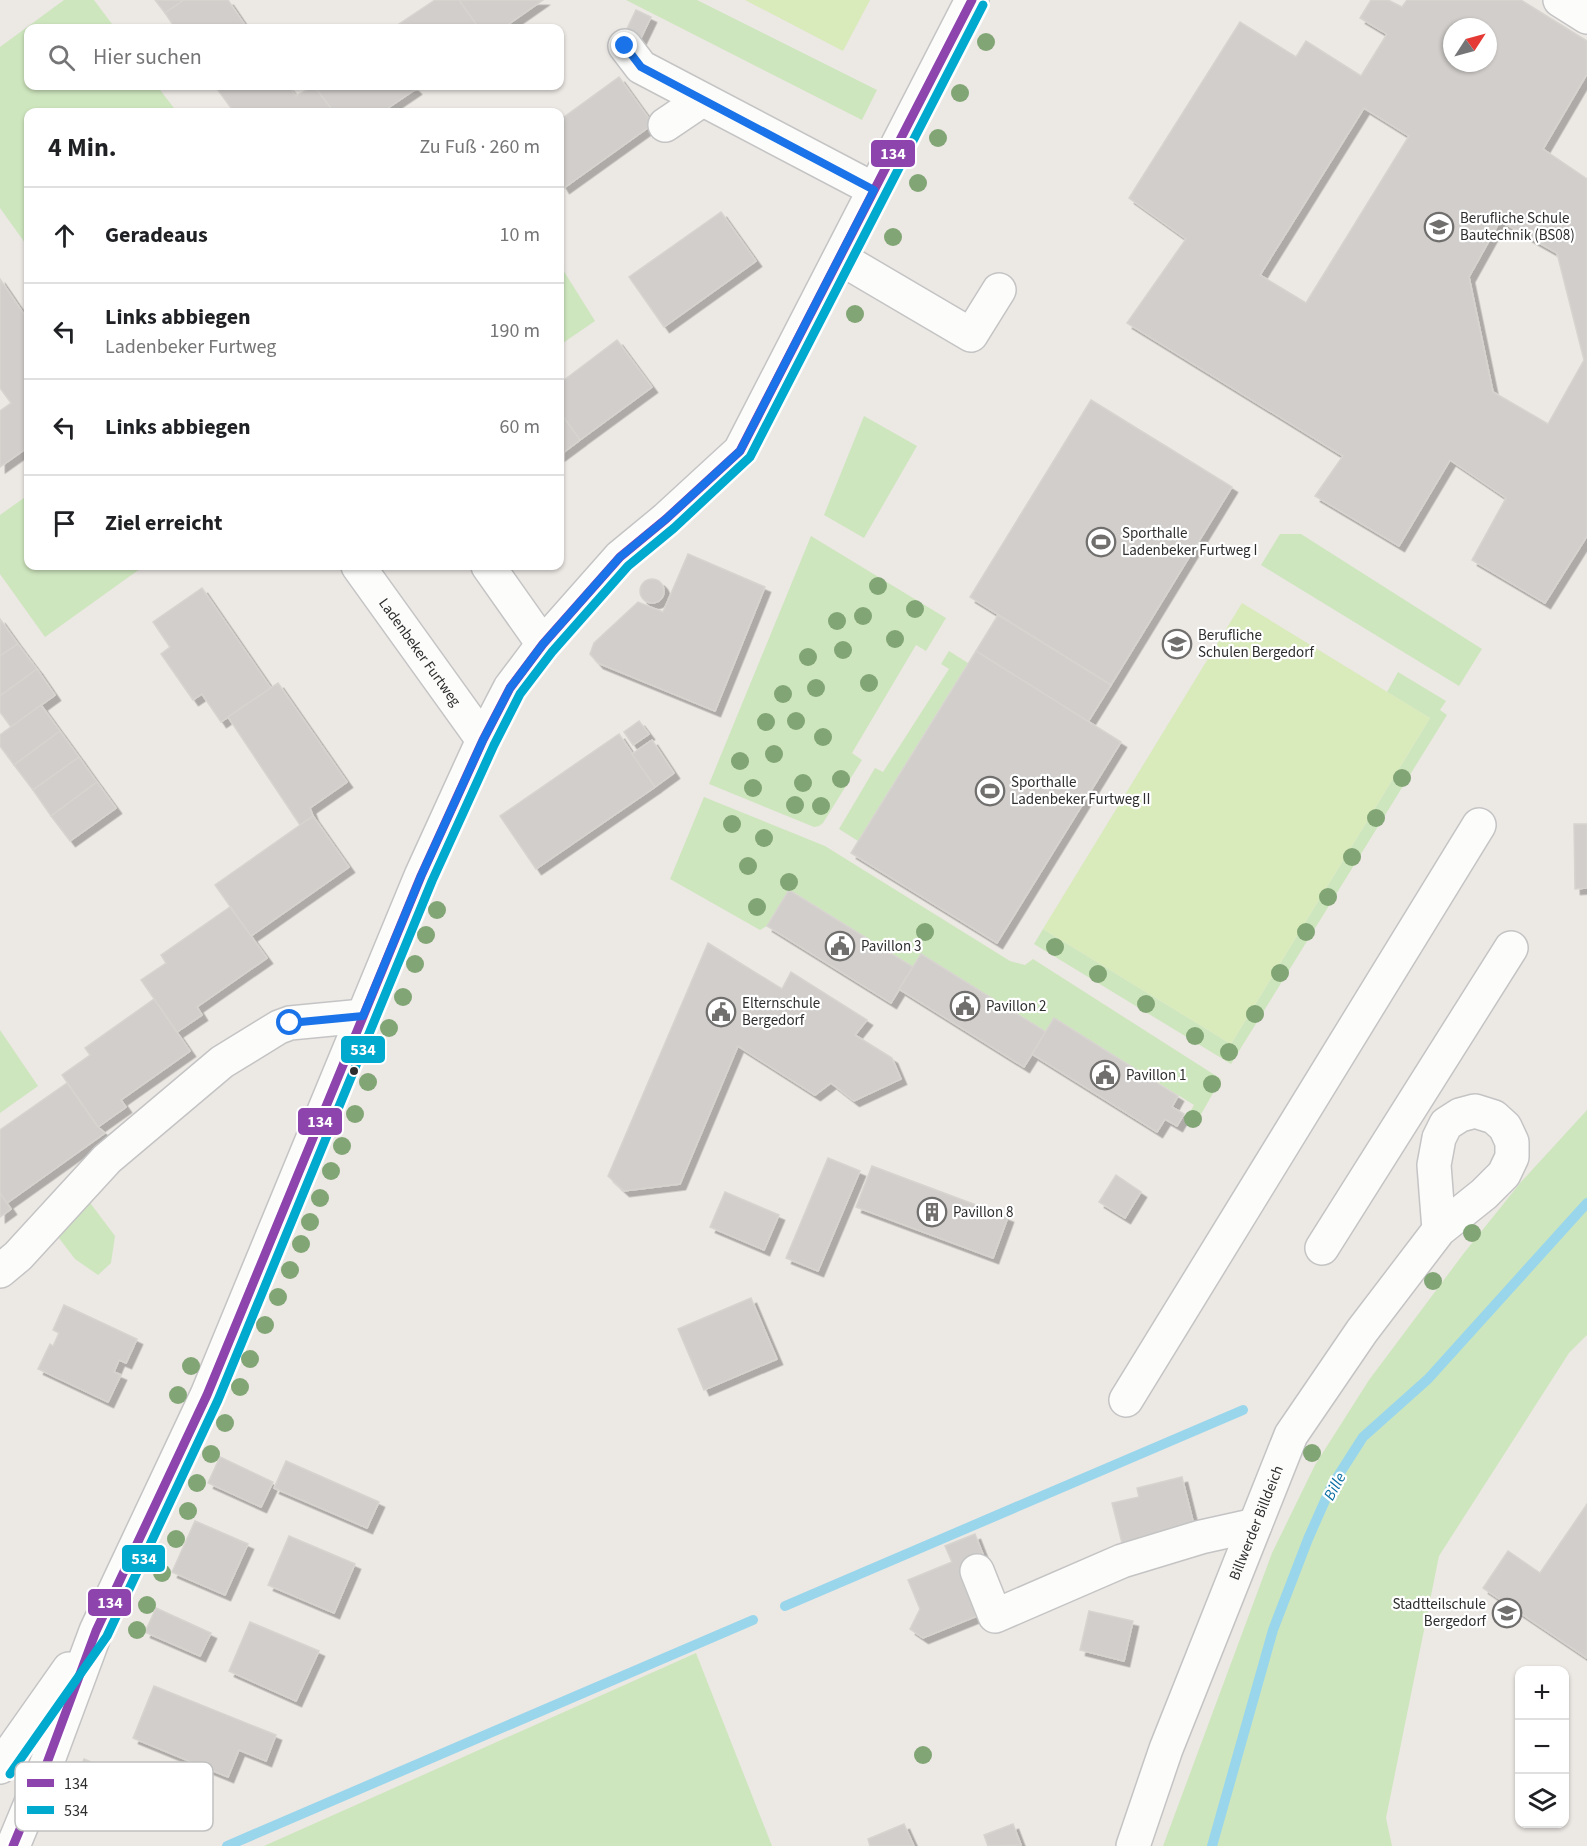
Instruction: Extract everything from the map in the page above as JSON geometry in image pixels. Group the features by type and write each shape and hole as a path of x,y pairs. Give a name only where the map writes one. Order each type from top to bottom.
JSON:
{"street":[{"path":"47,1762 96,1631 207,1395 421,876 483,740 510,688 543,644 620,557 666,519 740,451 972,0"},
{"path":"1560,0 1587,17"},
{"path":"625,46 641,67 874,190"},
{"path":"665,125 702,100"},
{"path":"840,258 971,335 999,290"},
{"name":"Ladenbeker Furtweg","path":"361,570 483,740"},
{"path":"491,570 543,644"},
{"path":"1126,1400 1479,825"},
{"path":"1322,1248 1511,948"},
{"path":"0,1271 18,1256 107,1159 222,1062 279,1027 290,1023 363,1016"},
{"path":"1415,1103 1446,1124 1439,1138 1434,1165 1439,1230"},
{"name":"Billwerder Billdeich","path":"1133,1846 1166,1749 1291,1435 1362,1331 1439,1230 1484,1194 1504,1174 1512,1157 1512,1142 1505,1127 1494,1117 1475,1111 1460,1115 1446,1124"},
{"path":"977,1571 995,1616 1122,1561 1201,1537 1255,1525"},
{"path":"1,1763 96,1631"},
{"path":"13,1846 19,1831"}],"green space":[{"path":"64,0 94,0 112,24 31,24"},
{"path":"626,0 697,0 877,90 862,120"},
{"path":"745,0 870,0 843,51"},
{"path":"24,29 24,90 160,90 174,108 24,108 24,241 0,208 0,47"},
{"path":"564,271 595,321 564,342"},
{"path":"864,416 917,446 864,538 824,515"},
{"path":"24,498 24,570 138,570 45,637 0,574 0,515"},
{"path":"1280,534 1301,534 1482,649 1459,686 1261,565"},
{"path":"811,536 946,618 926,651 916,645 852,753 862,760 823,823 814,827 709,784"},
{"path":"1242,603 1430,718 1231,1044 1043,929"},
{"path":"949,651 968,663 858,841 839,829 875,768 883,772 949,669 941,664"},
{"path":"1398,672 1446,701 1440,710 1447,715 1231,1064 1034,944 1043,929 1231,1044 1430,718 1387,692"},
{"path":"704,797 825,846 1010,961 1025,965 1033,959 1221,1079 1195,1125 1186,1119 1194,1105 1054,1018 1046,1032 913,967 790,890 767,926 760,930 670,879"},
{"path":"0,1030 38,1086 0,1113"},
{"path":"1587,1110 1587,1335 1569,1353 1439,1556 1386,1818 1392,1846 1163,1846 1272,1553 1315,1465 1369,1380 1464,1253 1521,1182"},
{"path":"88,1200 115,1236 111,1263 98,1275 75,1259 52,1229"},
{"path":"696,1653 772,1846 264,1846"}],"building":[{"path":"155,0 184,0 165,13"},
{"path":"184,0 228,0 244,24 172,24 165,13"},
{"path":"435,0 459,0 476,24 399,24"},
{"path":"459,0 543,0 509,24 476,24"},
{"path":"1371,0 1388,0 1402,7 1407,0 1521,0 1587,41 1587,74 1543,149 1587,179 1587,536 1545,603 1472,560 1506,498 1450,460 1399,546 1315,496 1343,456 1127,323 1186,239 1129,198 1240,22 1296,57 1306,41 1361,76 1387,34 1360,18","holes":["1364,108 1409,136 1306,303 1260,275","1500,221 1557,253 1584,360 1548,424 1493,392 1469,277"]},
{"path":"636,10 651,17 638,44 623,37"},
{"path":"619,77 653,124 564,188 564,117"},
{"path":"218,90 291,90 296,96 307,90 317,90 331,108 231,108"},
{"path":"317,90 415,90 388,108 331,108"},
{"path":"721,212 756,261 664,327 629,277"},
{"path":"0,279 24,314 24,450 0,467 0,411 11,403 0,388"},
{"path":"617,340 652,387 580,440 564,418 564,380"},
{"name":"Sporthalle Ladenbeker Furtweg I","path":"1091,400 1232,487 1111,685 970,597"},
{"path":"564,418 580,440 564,452"},
{"path":"688,554 765,587 715,711 598,663 590,654 594,643 638,602 663,612"},
{"path":"652,579 660,583 664,591 660,599 652,603 644,599 640,591 644,583"},
{"path":"202,588 271,688 221,722 202,694 193,700 161,654 170,647 153,622"},
{"path":"998,615 1111,685 1088,722 976,651"},
{"path":"0,619 18,644 0,656"},
{"path":"18,644 37,669 0,696 0,656"},
{"name":"Sporthalle Ladenbeker Furtweg II","path":"976,651 1121,742 997,943 851,853"},
{"path":"37,669 55,695 11,727 0,712 0,696"},
{"path":"278,683 347,782 310,808 313,816 300,825 228,717"},
{"path":"41,705 60,731 14,765 0,746 0,735"},
{"path":"639,721 649,734 633,745 624,732"},
{"path":"60,731 79,757 33,790 14,765"},
{"path":"619,734 655,787 536,869 500,816"},
{"path":"652,740 674,773 655,787 632,754"},
{"path":"79,757 97,782 51,816 33,790"},
{"path":"97,782 116,808 70,841 51,816"},
{"path":"313,816 349,867 251,936 215,885"},
{"path":"1574,824 1587,824 1587,888 1575,889"},
{"name":"Pavillon 3","path":"789,890 913,967 891,1003 767,926"},
{"path":"230,907 267,958 197,1007 202,1015 177,1032 141,980 166,963 161,955"},
{"path":"708,943 782,989 791,972 867,1020 855,1035 892,1058 901,1079 854,1101 831,1083 815,1095 738,1046 680,1184 624,1191 608,1176"},
{"name":"Pavillon 2","path":"921,954 1046,1032 1024,1067 899,989"},
{"path":"154,999 190,1051 121,1100 126,1107 98,1127 62,1075 90,1055 85,1048"},
{"name":"Pavillon 1","path":"1054,1018 1178,1096 1172,1107 1184,1114 1177,1126 1165,1119 1157,1132 1032,1054"},
{"path":"67,1083 98,1127 105,1133 7,1203 0,1193 0,1130"},
{"path":"828,1158 860,1171 818,1271 786,1258"},
{"name":"Pavillon 8","path":"872,1166 1008,1217 993,1258 856,1207"},
{"path":"1116,1175 1141,1192 1125,1218 1099,1202"},
{"path":"725,1192 779,1215 764,1250 710,1227"},
{"path":"0,1193 11,1209 0,1217"},
{"path":"751,1298 777,1359 704,1390 678,1329"},
{"path":"64,1305 137,1339 126,1363 119,1360 114,1372 121,1375 108,1402 38,1369 50,1344 53,1346 59,1333 53,1330"},
{"path":"220,1457 273,1482 261,1507 208,1483"},
{"path":"286,1461 379,1502 367,1528 274,1488"},
{"path":"1182,1477 1195,1529 1123,1547 1112,1503 1139,1497 1137,1488"},
{"path":"1587,1504 1587,1658 1483,1588 1508,1551 1540,1573"},
{"path":"195,1521 248,1544 225,1595 172,1572"},
{"path":"975,1534 988,1567 961,1578 977,1616 923,1638 910,1629 920,1609 908,1580 952,1562 945,1546"},
{"path":"289,1536 355,1564 334,1613 268,1585"},
{"path":"156,1608 211,1633 200,1656 145,1632"},
{"path":"1089,1611 1133,1621 1124,1661 1080,1650"},
{"path":"250,1622 319,1651 296,1701 229,1671"},
{"path":"154,1686 276,1735 266,1761 239,1750 228,1777 213,1771 213,1762 191,1762 133,1738"},
{"path":"904,1824 914,1846 870,1846 868,1839"},
{"path":"1013,1824 1021,1845 988,1846 984,1835"}],"waterway":[{"name":"Bille","path":"1212,1846 1273,1630 1331,1487 1363,1437 1428,1379 1587,1203"},
{"path":"785,1606 1243,1410"},
{"path":"227,1846 753,1620"}],"transit line":[{"name":"134","path":"47,1762 96,1631 207,1395 421,876 483,740 510,688 543,644 620,557 666,519 740,451 972,0"},
{"name":"534","path":"18,1762 107,1636 218,1400 432,881 494,745 520,694 552,652 628,566 674,528 750,457 983,5"},
{"name":"534","path":"10,1774 15,1767"},
{"name":"134","path":"13,1846 19,1831"}],"place":[{"name":"Berufliche Schule Bautechnik (BS08)","path":"1439,227"},
{"name":"Sporthalle Ladenbeker Furtweg I","path":"1101,542"},
{"name":"Berufliche Schulen Bergedorf","path":"1177,644"},
{"name":"Sporthalle Ladenbeker Furtweg II","path":"990,791"},
{"name":"Pavillon 3","path":"840,946"},
{"name":"Pavillon 2","path":"965,1006"},
{"name":"Elternschule Bergedorf","path":"721,1012"},
{"name":"Pavillon 1","path":"1105,1075"},
{"name":"Pavillon 8","path":"932,1212"},
{"name":"Stadtteilschule Bergedorf","path":"1507,1613"}],"route":[{"path":"290,1023 363,1016 421,876 483,740 510,688 543,644 620,557 666,519 740,451 874,190 641,67 625,46"}]}
